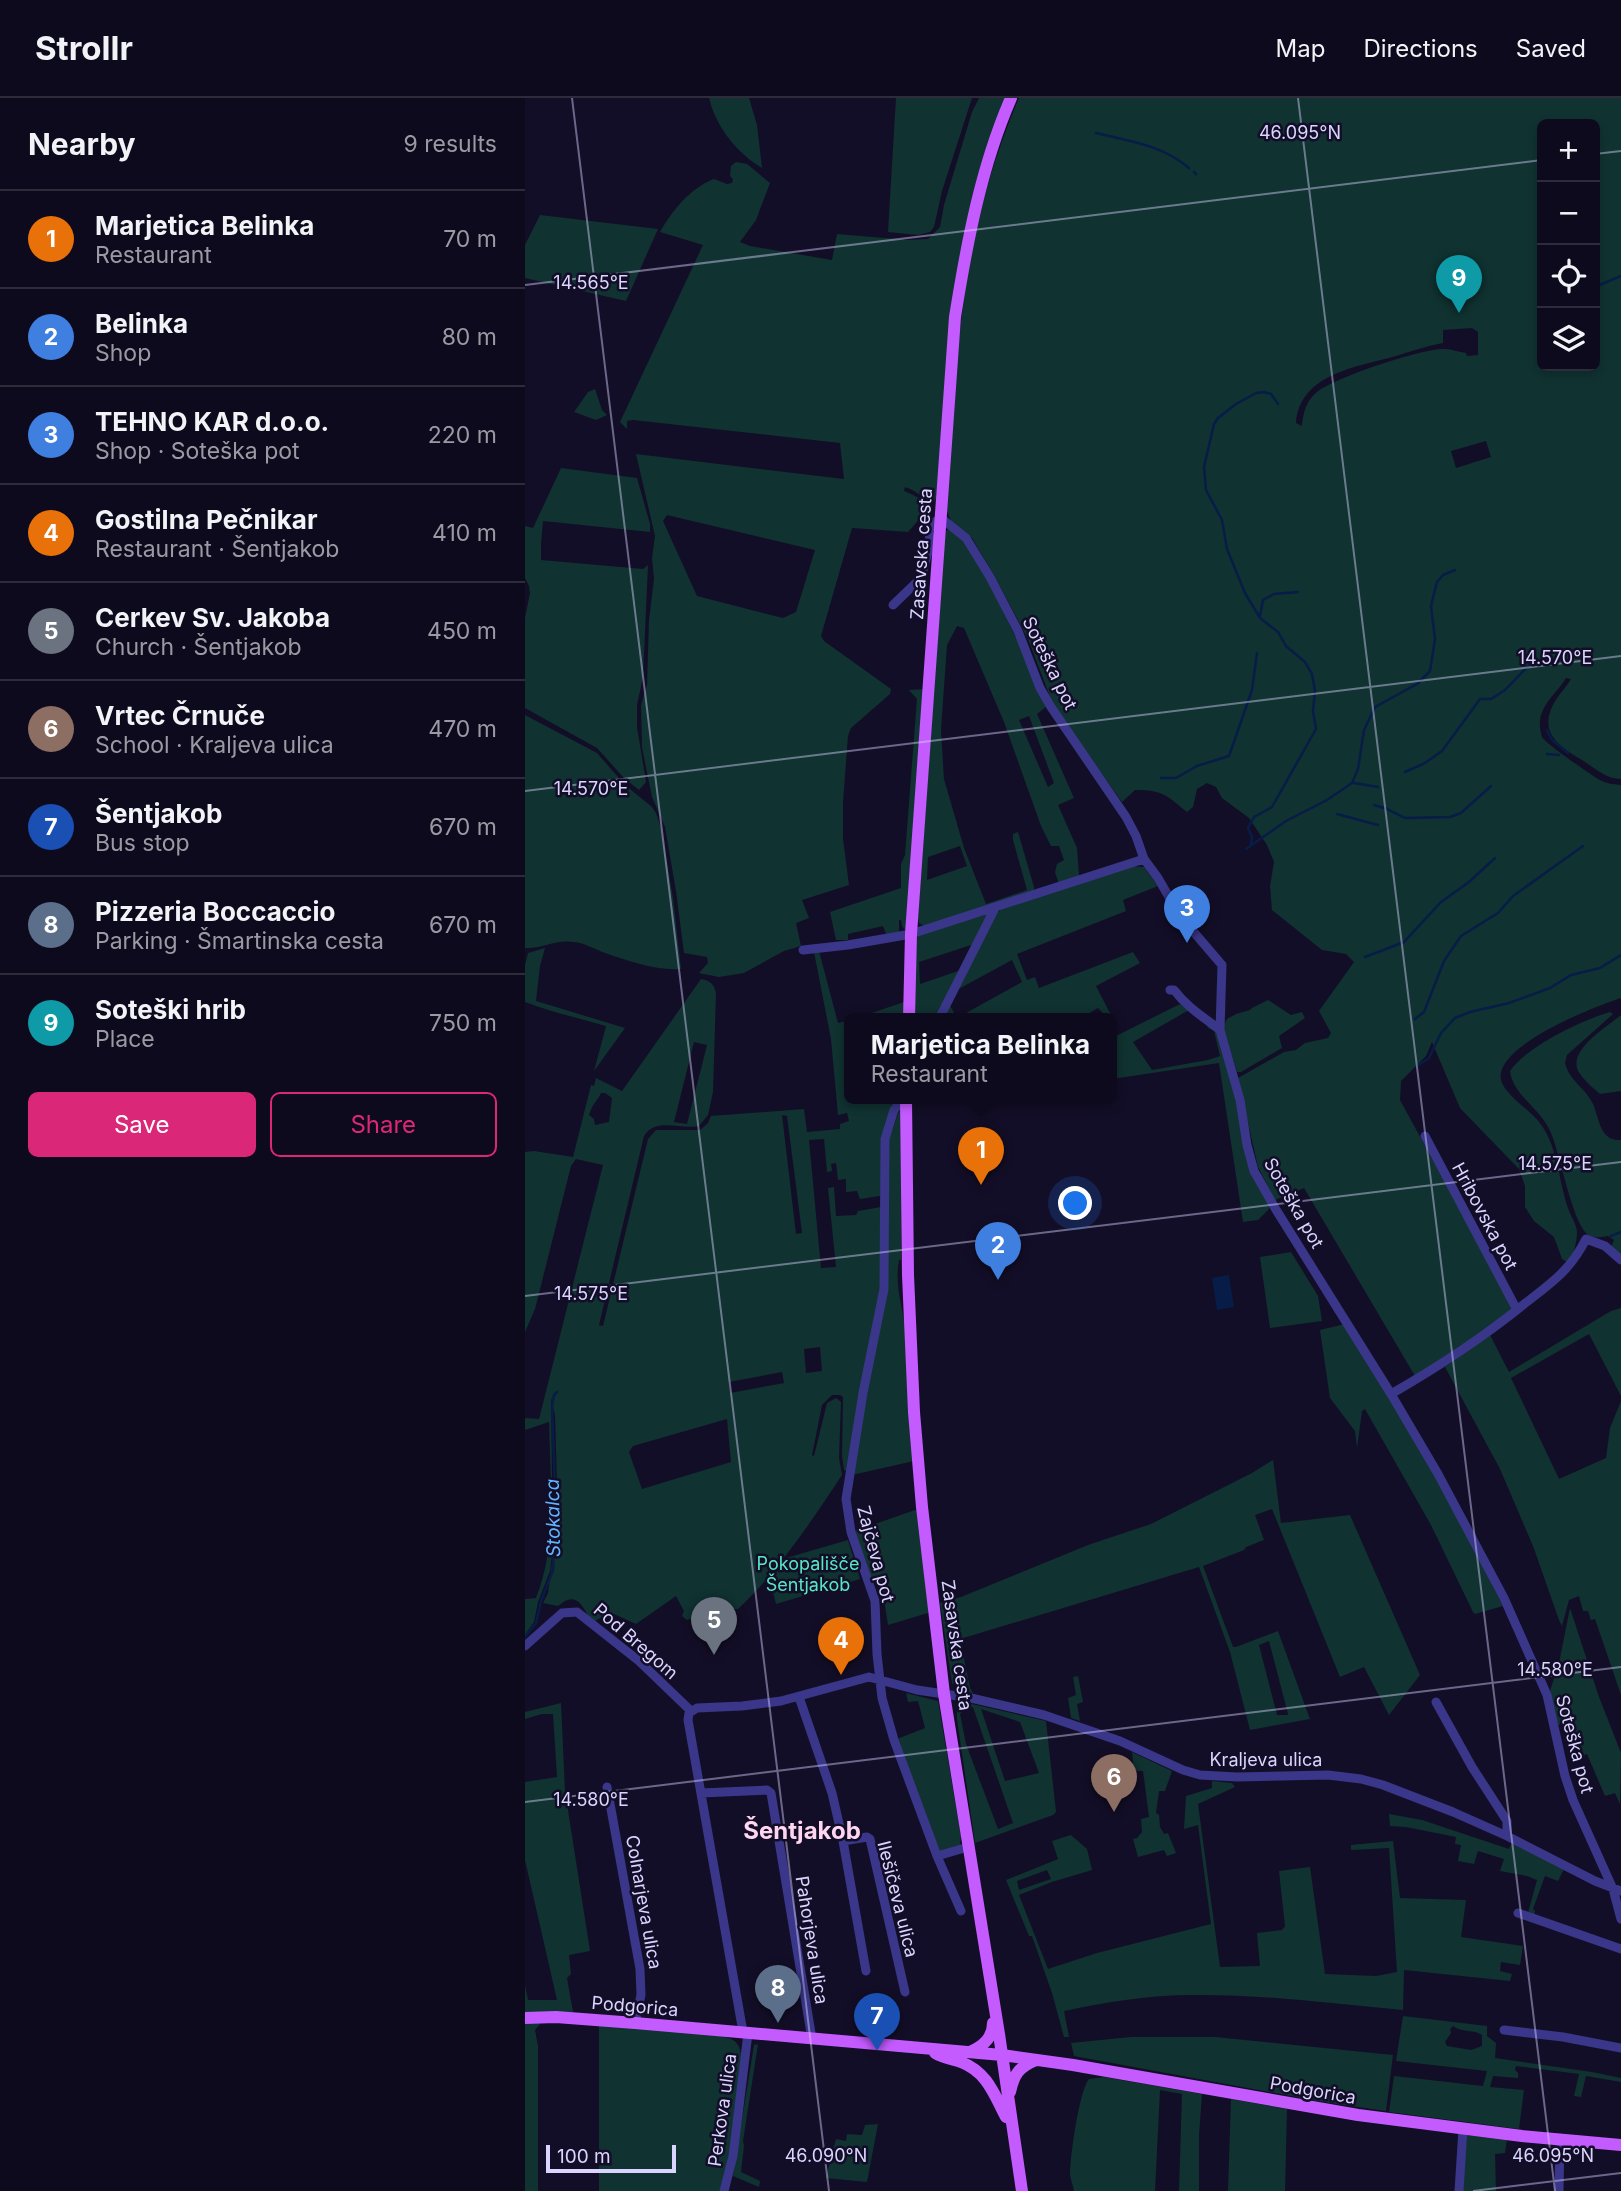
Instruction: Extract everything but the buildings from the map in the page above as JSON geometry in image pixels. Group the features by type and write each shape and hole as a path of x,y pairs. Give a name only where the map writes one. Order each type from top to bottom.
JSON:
{"main road":[{"name":"Zasavska cesta","path":"909,1013 911,934 955,317 977,202 994,143 1011,98"},
{"name":"Zasavska cesta","path":"904,1104 914,1412 922,1507 944,1694 1022,2191"},
{"path":"970,2052 979,2048 991,2036 993,2001"},
{"name":"Podgorica","path":"525,2018 556,2017 635,2023 1002,2055 1317,2109 1463,2129 1621,2145"},
{"path":"929,2049 973,2068 983,2077 993,2089 1011,2127"},
{"path":"1008,2101 1016,2072 1023,2065 1036,2060"}],"street":[{"path":"893,604 921,578 930,544 929,530 933,523 941,518"},
{"name":"Soteška pot","path":"941,518 966,538 1018,631 1040,688 1126,817 1144,859 1180,916 1222,965 1220,1030 1240,1100 1254,1171 1438,1474 1497,1586 1542,1682 1573,1800 1617,1890 1621,1919"},
{"path":"803,950 911,934 1144,859"},
{"path":"942,1013 995,908"},
{"path":"1170,990 1174,990 1200,1017 1220,1030"},
{"name":"Zajčeva pot","path":"899,1104 894,1110 885,1139 884,1289 863,1393 846,1499 851,1532 875,1601 879,1681 894,1740 937,1856 961,1911"},
{"name":"Hribovska pot","path":"1425,1136 1517,1310"},
{"path":"1391,1394 1445,1363 1485,1335 1565,1272 1586,1239 1605,1245 1621,1260"},
{"name":"Pod Bregom","path":"525,1646 562,1613 577,1612 639,1661 691,1711"},
{"path":"746,2033 688,1720 691,1711 799,1697 866,1677 944,1694"},
{"name":"Kraljeva ulica","path":"944,1694 1044,1715 1119,1741 1200,1775 1237,1777 1319,1774 1361,1779 1398,1790 1507,1836 1617,1890"},
{"path":"799,1697 830,1785 843,1841 866,1971"},
{"path":"1436,1702 1472,1767 1507,1821 1507,1836"},
{"name":"Colnarjeva ulica","path":"607,1787 639,1960 641,1995 635,2023"},
{"name":"Pahorjeva ulica","path":"701,1793 767,1790 771,1793 812,2039"},
{"name":"Ilešičeva ulica","path":"843,1841 867,1837 870,1839 905,1992"},
{"path":"937,1856 968,1847"},
{"path":"1518,1913 1621,1949"},
{"path":"1504,2030 1621,2048"},
{"name":"Perkova ulica","path":"725,2191 736,2132 746,2033"},
{"path":"1459,2191 1463,2129"},
{"path":"1559,2191 1560,2139"}],"green space":[{"path":"709,98 749,98 757,125 762,168 744,155 722,129"},
{"path":"896,98 972,98 942,191 934,227 930,232 918,235 888,232"},
{"path":"979,98 1008,98 977,184 936,498 934,502 930,501 905,487 904,491 921,500 927,511 927,516 923,515 908,532 852,528 821,636 824,641 891,689 890,694 851,728 848,736 843,839 849,885 802,900 809,918 796,923 801,946 784,951 744,973 719,977 699,973 708,963 707,957 684,953 665,827 652,797 642,747 641,705 647,685 655,536 636,454 844,479 840,443 633,420 627,421 627,429 620,422 703,245 660,232 676,208 697,188 714,179 732,183 731,166 736,162 747,164 770,183 756,220 740,242 832,260 837,234 928,239 940,227 972,112","holes":["667,515 815,550 796,612 783,618 697,596 663,521"]},
{"path":"1019,98 1621,98 1621,779 1605,775 1567,750 1550,732 1549,715 1571,679 1566,678 1549,700 1540,717 1540,723 1542,737 1559,752 1600,780 1621,785 1621,998 1546,1030 1511,1056 1502,1070 1502,1083 1506,1089 1538,1120 1552,1145 1565,1198 1577,1229 1575,1248 1567,1262 1562,1259 1554,1237 1534,1221 1525,1207 1525,1186 1519,1169 1460,1108 1432,1042 1426,1056 1401,1081 1400,1100 1513,1307 1510,1313 1415,1376 1304,1188 1275,1200 1258,1167 1238,1078 1284,1052 1296,1050 1305,1043 1328,1038 1331,1033 1319,1011 1354,962 1346,954 1322,950 1272,910 1270,886 1274,862 1267,845 1249,818 1222,798 1216,787 1207,783 1197,789 1193,807 1187,812 1169,798 1152,791 1135,790 1122,802 1054,707 1028,639 994,575 972,538 951,521 946,509 962,312 975,236 994,166","holes":["1472,328 1478,332 1478,355 1467,356 1466,353 1447,349 1434,350 1399,358 1359,372 1317,392 1306,408 1302,426 1296,423 1300,406 1308,393 1333,375 1443,343 1443,330","1486,441 1491,457 1456,468 1451,451"]},
{"path":"540,215 658,229 626,301 525,278 525,245"},
{"path":"595,389 602,410 607,415 596,420 574,412 588,392"},
{"path":"561,468 637,478 650,524 650,532 543,521 541,544 541,560 643,569 648,565 643,677 637,705 637,727 646,782 639,790 624,778 597,748 525,708 525,618 530,593 525,578 525,526 533,528"},
{"path":"951,529 958,536 982,570 1047,706 1037,714 1074,798 1058,805 1077,848 1079,876 1059,884 1055,872 1057,864 1064,860 1059,846 1051,846 1041,826 1004,722 964,628 957,626 947,645 941,730 944,779 964,848 986,904 1027,890 1013,840 1013,834 1018,832 1034,891 924,926 918,919 947,530","holes":["1029,716 1054,783 1048,787 1019,720","960,846 967,866 927,880 928,857"]},
{"path":"924,689 907,927 905,930 899,920 899,932 886,934 883,926 848,934 848,940 836,940 830,912 901,888 917,699 909,690"},
{"path":"525,715 597,753 625,785 656,813 673,898 681,969 643,965 574,942 525,948"},
{"path":"1128,866 1144,867 1158,886 1123,900 1126,911 1017,954 1027,980 1035,977 1039,988 1133,952 1140,963 1096,986 1110,1013 1103,1013 1098,1008 1089,1013 966,1013 1022,982 1012,960 955,991 994,915 1003,908"},
{"path":"988,914 974,944 919,962 920,984 961,970 939,1013 912,1013 916,942 918,936"},
{"path":"545,948 536,1001 625,1028 594,1071 606,1026 525,1002 525,965 528,953"},
{"path":"819,951 838,1023 844,1022 844,1104 895,1104 887,1120 880,1196 860,1199 857,1191 846,1192 846,1179 838,1180 836,1163 831,1164 832,1171 827,1172 824,1139 809,1140 821,1268 836,1267 828,1188 834,1187 836,1216 856,1215 858,1211 881,1207 880,1301 847,1471 844,1470 842,1456 843,1397 832,1395 822,1405 812,1455 814,1456 827,1403 836,1398 841,1402 839,1458 842,1475 781,1562 738,1609 719,1609 687,1620 682,1616 684,1611 676,1596 636,1624 614,1614 592,1623 582,1605 574,1600 570,1599 558,1606 543,1603 548,1593 558,1518 555,1416 551,1397 553,1547 550,1571 538,1602 534,1622 525,1635 525,1599 536,1598 547,1555 551,1489 549,1422 525,1430 525,1418 539,1419 603,1165 576,1159 571,1166 535,1309 525,1332 525,1152 573,1157 591,1085 594,1086 596,1078 622,1091 701,979 711,983 716,993 713,1092 708,1115 699,1126 655,1127 644,1136 599,1325 603,1326 648,1139 656,1130 700,1130 711,1116 804,1109 807,1132 840,1129 840,1124 849,1121 847,1113 838,1115 831,1039 814,952","holes":["694,1042 707,1045 687,1124 674,1122","601,1093 612,1098 609,1122 595,1125 594,1119 589,1115","782,1115 787,1116 802,1233 796,1234","820,1347 822,1371 806,1373 804,1349","782,1372 784,1383 730,1393 729,1382","727,1419 731,1462 642,1489 629,1452 633,1446"]},
{"path":"1268,1000 1291,1015 1302,1012 1305,1018 1279,1036 1282,1048 1237,1072 1223,1027 1227,1019"},
{"path":"904,1002 904,1013 872,1013"},
{"path":"949,1004 954,1013 945,1013"},
{"path":"1180,1004 1189,1010 1133,1042 1152,1070 1220,1056 1214,1031 1206,1024 1218,1033 1230,1072 1248,1160 1269,1200 1269,1209 1258,1220 1243,1222 1219,1063 1117,1078 1117,1036"},
{"path":"1610,1012 1613,1014 1567,1055 1565,1063 1570,1075 1590,1098 1604,1133 1614,1140 1621,1140 1621,1256 1611,1247 1614,1240 1608,1236 1589,1236 1582,1227 1571,1202 1551,1133 1541,1116 1516,1088 1510,1071 1541,1044 1585,1021"},
{"path":"1621,1015 1621,1091 1600,1094 1580,1074 1578,1057 1589,1041"},
{"path":"899,1111 901,1260 898,1289 906,1336 914,1461 852,1475 883,1313 888,1143"},
{"path":"1291,1252 1318,1296 1322,1321 1270,1328 1260,1257"},
{"path":"1621,1308 1621,1396 1589,1334 1511,1378 1559,1479 1606,1458 1610,1428 1621,1401 1621,1695 1595,1619 1591,1620 1588,1611 1583,1611 1579,1596 1569,1600 1562,1626 1533,1546 1500,1469 1445,1367 1490,1335 1509,1372 1611,1311"},
{"path":"1345,1324 1443,1488 1503,1606 1475,1614 1473,1612 1431,1525 1365,1409 1362,1411 1357,1448 1355,1431 1330,1398 1320,1330"},
{"path":"1273,1460 1281,1523 1350,1515 1420,1675 1389,1715 1364,1667 1340,1677 1272,1509 1255,1515 1264,1540 1203,1566 1233,1647 1278,1631 1310,1719 1250,1730 1230,1652 1199,1567 960,1639 973,1693 963,1691 952,1683 940,1603 1088,1545 1151,1524","holes":["1269,1641 1288,1715 1277,1715 1259,1645"]},
{"path":"918,1511 929,1609 928,1613 888,1625 882,1587 877,1576 871,1577 855,1531"},
{"name":"Pokopališče Šentjakob","path":"848,1540 860,1579 776,1604 770,1581 786,1558"},
{"path":"1570,1608 1599,1697 1621,1753 1620,1804 1615,1793 1605,1796 1587,1754 1581,1756 1569,1721 1558,1725 1550,1691 1559,1663"},
{"path":"1078,1676 1083,1702 1077,1704 1080,1721 1071,1718 1068,1698 1076,1695 1073,1677"},
{"path":"906,1693 938,1701 961,1836 960,1845 939,1851 897,1739 925,1728 918,1701 908,1702"},
{"path":"963,1702 1046,1721 1056,1812 1053,1815 975,1843 957,1707","holes":["973,1707 1013,1823 998,1829 966,1744 960,1714","981,1709 1020,1722 1039,1773 1005,1781"]},
{"path":"561,1703 565,1791 590,1951 569,1955 571,1974 567,1978 573,2012 525,2012 525,1985 528,2000 557,2000 525,1860 525,1782 557,1777 553,1714 525,1719 525,1712"},
{"path":"1132,1752 1172,1771 1165,1791 1159,1791 1156,1813 1159,1815 1160,1827 1164,1834 1168,1833 1176,1853 1167,1856 1164,1850 1138,1857 1133,1839 1142,1832 1141,1819 1149,1817 1143,1771 1134,1771"},
{"path":"1212,1781 1232,1783 1235,1787 1198,1804 1220,1967 1260,1966 1257,1933 1282,1930 1285,1926 1279,1871 1310,1867 1325,1974 1376,1976 1397,1972 1389,1848 1351,1850 1351,1845 1393,1841 1400,1898 1466,1900 1461,1937 1523,1946 1520,1965 1501,1962 1500,1971 1512,1974 1510,1981 1404,1970 1403,2010 1219,1995 1160,1996 1112,2002 1064,2011 1069,2037 1064,2037 1032,1936 1029,1936 1006,1880 1058,1859 1052,1841 1071,1835 1087,1849 1092,1870 1019,1895 1048,1969 1097,1953 1211,1924 1198,1825 1184,1829 1186,1796 1212,1788","holes":["1047,1870 1051,1879 1019,1890 1017,1881"]},
{"path":"1389,1814 1422,1820 1509,1849 1512,1843 1564,1869 1558,1881 1545,1876 1533,1909 1534,1916 1528,1913 1537,1880 1500,1871 1504,1859 1478,1851 1474,1864 1458,1861 1461,1845 1455,1844 1456,1837 1390,1826"},
{"path":"1403,2016 1487,2026 1487,2036 1496,2043 1495,2058 1592,2072 1621,2078 1621,2082 1586,2076 1581,2097 1574,2096 1579,2074 1516,2066 1518,2078 1493,2076 1490,2087 1524,2090 1519,2129 1389,2112 1394,2076 1483,2086 1487,2071 1396,2061","holes":["1453,2026 1482,2035 1482,2046 1471,2050 1447,2046 1445,2042 1451,2033 1450,2029"]},
{"path":"525,2023 541,2023 535,2030 538,2046 538,2191 525,2191"},
{"path":"599,2025 715,2035 730,2038 739,2046 741,2056 729,2157 720,2191 599,2191"},
{"path":"1131,2037 1215,2037 1393,2055 1386,2111 1074,2056 1071,2043"},
{"path":"758,2044 741,2172 760,2181 759,2187 733,2176 754,2045"},
{"path":"1104,2077 1202,2094 1199,2191 1179,2191 1182,2094 1160,2090 1155,2191 1074,2191 1070,2166 1082,2097 1089,2079"},
{"path":"1231,2099 1287,2109 1285,2191 1228,2191"},
{"path":"878,2124 867,2182 826,2178 836,2139 846,2141 847,2134 862,2135 865,2125"},
{"path":"1467,2135 1507,2139 1505,2153 1495,2154 1496,2191 1461,2191"}],"water":[{"path":"1229,1275 1234,1307 1217,1310 1212,1278"}],"waterway":[{"path":"1096,133 1156,149 1189,168"},
{"path":"1600,285 1621,276"},
{"path":"1251,845 1252,837 1248,828 1254,817 1272,807 1316,729 1313,711 1315,691 1312,674 1305,662 1286,646 1278,632 1260,618 1245,593 1227,549 1222,520 1206,490 1204,467 1214,424 1218,418 1256,393 1271,394 1278,404"},
{"path":"1246,849 1286,821 1327,800 1352,783 1358,769 1364,730 1375,707 1417,684 1430,671 1435,639 1431,606 1437,582 1443,575 1455,570"},
{"path":"1260,616 1263,600 1274,594 1298,592"},
{"path":"1161,778 1176,778 1197,766 1229,756 1252,690 1257,653"},
{"path":"1405,772 1442,751 1480,699 1491,699 1505,690 1535,659"},
{"path":"1547,730 1552,740 1568,753"},
{"path":"1547,754 1559,755"},
{"path":"1354,783 1378,787"},
{"path":"1374,805 1405,818 1450,817 1461,813 1491,786"},
{"path":"1337,814 1378,825"},
{"path":"1415,1019 1424,1012 1444,961 1461,936 1498,913 1513,896 1583,846"},
{"path":"1365,957 1404,942 1441,902 1469,882 1495,858"},
{"path":"1417,1066 1429,1058 1441,1033 1455,1018 1550,988 1571,975 1600,968 1621,955"},
{"path":"1611,1236 1621,1232"},
{"name":"Stokalca","path":"525,1637 536,1623 553,1570 556,1512 552,1407 557,1392"}],"place":[{"name":"Soteški hrib","path":"1459,313"},
{"name":"TEHNO KAR d.o.o.","path":"1187,943"},
{"name":"Marjetica Belinka","path":"981,1185"},
{"name":"Belinka","path":"998,1280"},
{"name":"Cerkev Sv. Jakoba","path":"714,1655"},
{"name":"Gostilna Pečnikar","path":"841,1675"},
{"name":"Vrtec Črnuče","path":"1114,1812"},
{"name":"Pizzeria Boccaccio","path":"778,2023"},
{"name":"Šentjakob","path":"877,2051"}],"district":[{"name":"Šentjakob","path":"802,1830"}]}
